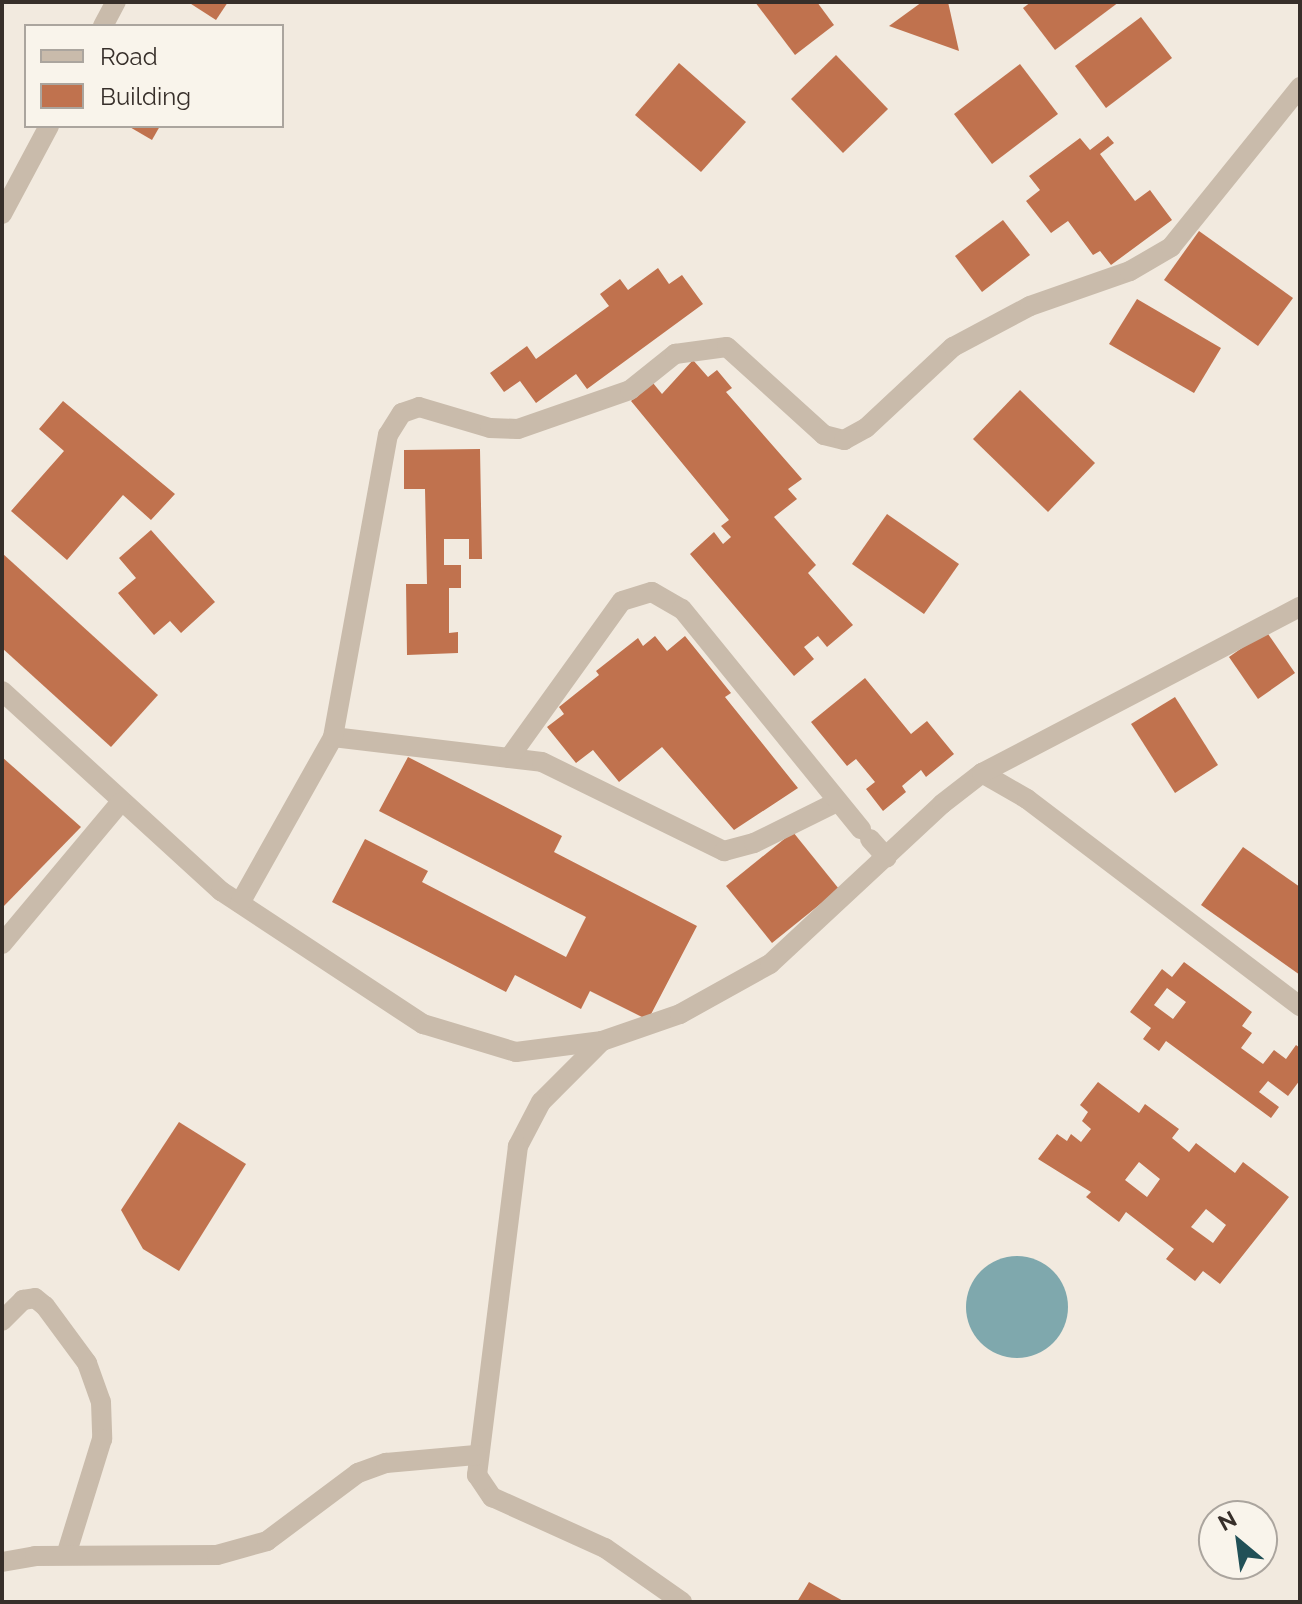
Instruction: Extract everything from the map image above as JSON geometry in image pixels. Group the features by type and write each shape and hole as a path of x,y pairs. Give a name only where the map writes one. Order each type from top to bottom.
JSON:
{"street":[{"path":"104,24 116,2"},
{"path":"240,903 333,737 388,435 402,413 419,407 490,428 518,429 630,390 675,354 727,347 824,435 844,440 866,428 953,347 1030,306 1130,271 1171,247 1300,87"},
{"path":"2,214 48,128"},
{"path":"509,758 622,601 652,592 682,609 837,802 887,858"},
{"path":"2,691 120,803 240,903 423,1024 516,1052 602,1041 680,1014 770,964 942,804 982,773 1300,607"},
{"path":"333,737 542,762 578,775 724,851 754,843 837,802"},
{"path":"982,773 1027,799 1300,1006"},
{"path":"2,944 120,803"},
{"path":"602,1041 541,1102 518,1146 476,1455 482,1487 492,1497 605,1548 682,1602"},
{"path":"2,1321 23,1300 35,1298 45,1306 87,1363 101,1402 102,1439 66,1555"},
{"path":"2,1562 66,1555 217,1555 267,1541 358,1473 386,1463 476,1455"}],"water":[{"path":"1017,1256 1036,1260 1053,1271 1064,1288 1068,1307 1064,1326 1053,1343 1036,1354 1017,1358 998,1354 981,1343 970,1326 966,1307 970,1288 981,1271 998,1260"}],"building":[{"path":"188,2 228,2 216,20"},
{"path":"755,2 817,2 834,25 795,55"},
{"path":"922,2 948,2 959,51 889,26"},
{"path":"1031,2 1119,2 1055,50 1023,8"},
{"path":"1141,17 1172,58 1106,108 1075,66"},
{"path":"836,55 888,109 843,153 791,99"},
{"path":"679,63 746,122 701,172 635,115"},
{"path":"1020,64 1058,114 992,164 954,114"},
{"path":"131,128 159,128 152,140"},
{"path":"1108,136 1114,143 1100,154 1135,201 1150,190 1172,220 1111,265 1100,251 1093,255 1068,221 1051,233 1026,201 1040,190 1029,176 1080,138 1090,150"},
{"path":"1003,220 1030,255 982,292 955,256"},
{"path":"1199,231 1293,298 1258,346 1164,280"},
{"path":"658,268 669,284 682,275 703,304 587,389 576,374 536,403 520,381 504,392 490,373 527,346 536,359 609,306 600,294 620,279 628,290"},
{"path":"1137,299 1221,348 1194,393 1109,344"},
{"path":"693,360 708,377 717,370 732,388 726,392 802,479 788,489 797,499 774,517 816,565 808,573 853,625 827,647 818,636 804,647 814,659 794,676 690,554 714,532 723,544 731,537 721,526 729,520 631,401 653,383 662,394"},
{"path":"1020,390 1095,463 1048,512 973,439"},
{"path":"63,401 175,494 151,520 123,495 67,560 11,511 64,451 39,429"},
{"path":"480,449 482,559 469,559 469,539 444,539 444,565 461,565 461,588 449,588 449,633 458,632 458,653 407,655 406,584 427,584 425,489 404,489 404,450"},
{"path":"887,514 959,564 924,614 852,564"},
{"path":"151,530 215,602 181,633 170,621 154,635 118,593 136,578 119,558"},
{"path":"2,553 158,695 111,747 2,648"},
{"path":"1266,631 1295,673 1258,699 1229,657"},
{"path":"655,636 667,651 685,636 731,693 725,697 798,788 734,830 662,747 619,782 593,750 576,763 547,727 564,714 559,707 599,675 596,671 638,638 643,646"},
{"path":"865,678 911,734 927,721 954,754 926,777 921,770 902,786 906,792 883,811 866,789 875,782 856,759 847,766 811,722"},
{"path":"1175,697 1218,765 1175,793 1131,724"},
{"path":"2,757 81,827 2,908"},
{"path":"408,757 562,836 554,852 697,926 648,1020 590,991 581,1009 515,975 506,992 332,902 365,839 428,871 422,882 566,957 586,917 379,811"},
{"path":"793,832 839,889 772,943 726,886"},
{"path":"1243,847 1300,887 1300,975 1201,905"},
{"path":"1184,962 1252,1012 1242,1026 1252,1033 1241,1048 1263,1064 1274,1050 1286,1059 1296,1045 1300,1048 1300,1080 1288,1096 1268,1081 1259,1092 1279,1107 1271,1118 1166,1041 1159,1051 1143,1039 1151,1028 1130,1012 1162,969 1172,977","holes":["1167,988 1186,1002 1173,1019 1154,1005"]},
{"path":"1098,1082 1139,1113 1145,1104 1179,1129 1172,1138 1189,1152 1196,1143 1235,1173 1243,1162 1289,1197 1220,1284 1203,1271 1195,1281 1166,1259 1174,1249 1126,1212 1119,1222 1086,1197 1091,1192 1038,1159 1057,1134 1067,1141 1071,1134 1081,1142 1091,1129 1082,1121 1088,1112 1080,1105","holes":["1139,1162 1160,1179 1147,1197 1125,1180","1206,1209 1226,1225 1213,1243 1191,1227"]},
{"path":"179,1122 246,1164 179,1271 143,1249 121,1210"},
{"path":"809,1582 845,1602 797,1602"}]}
